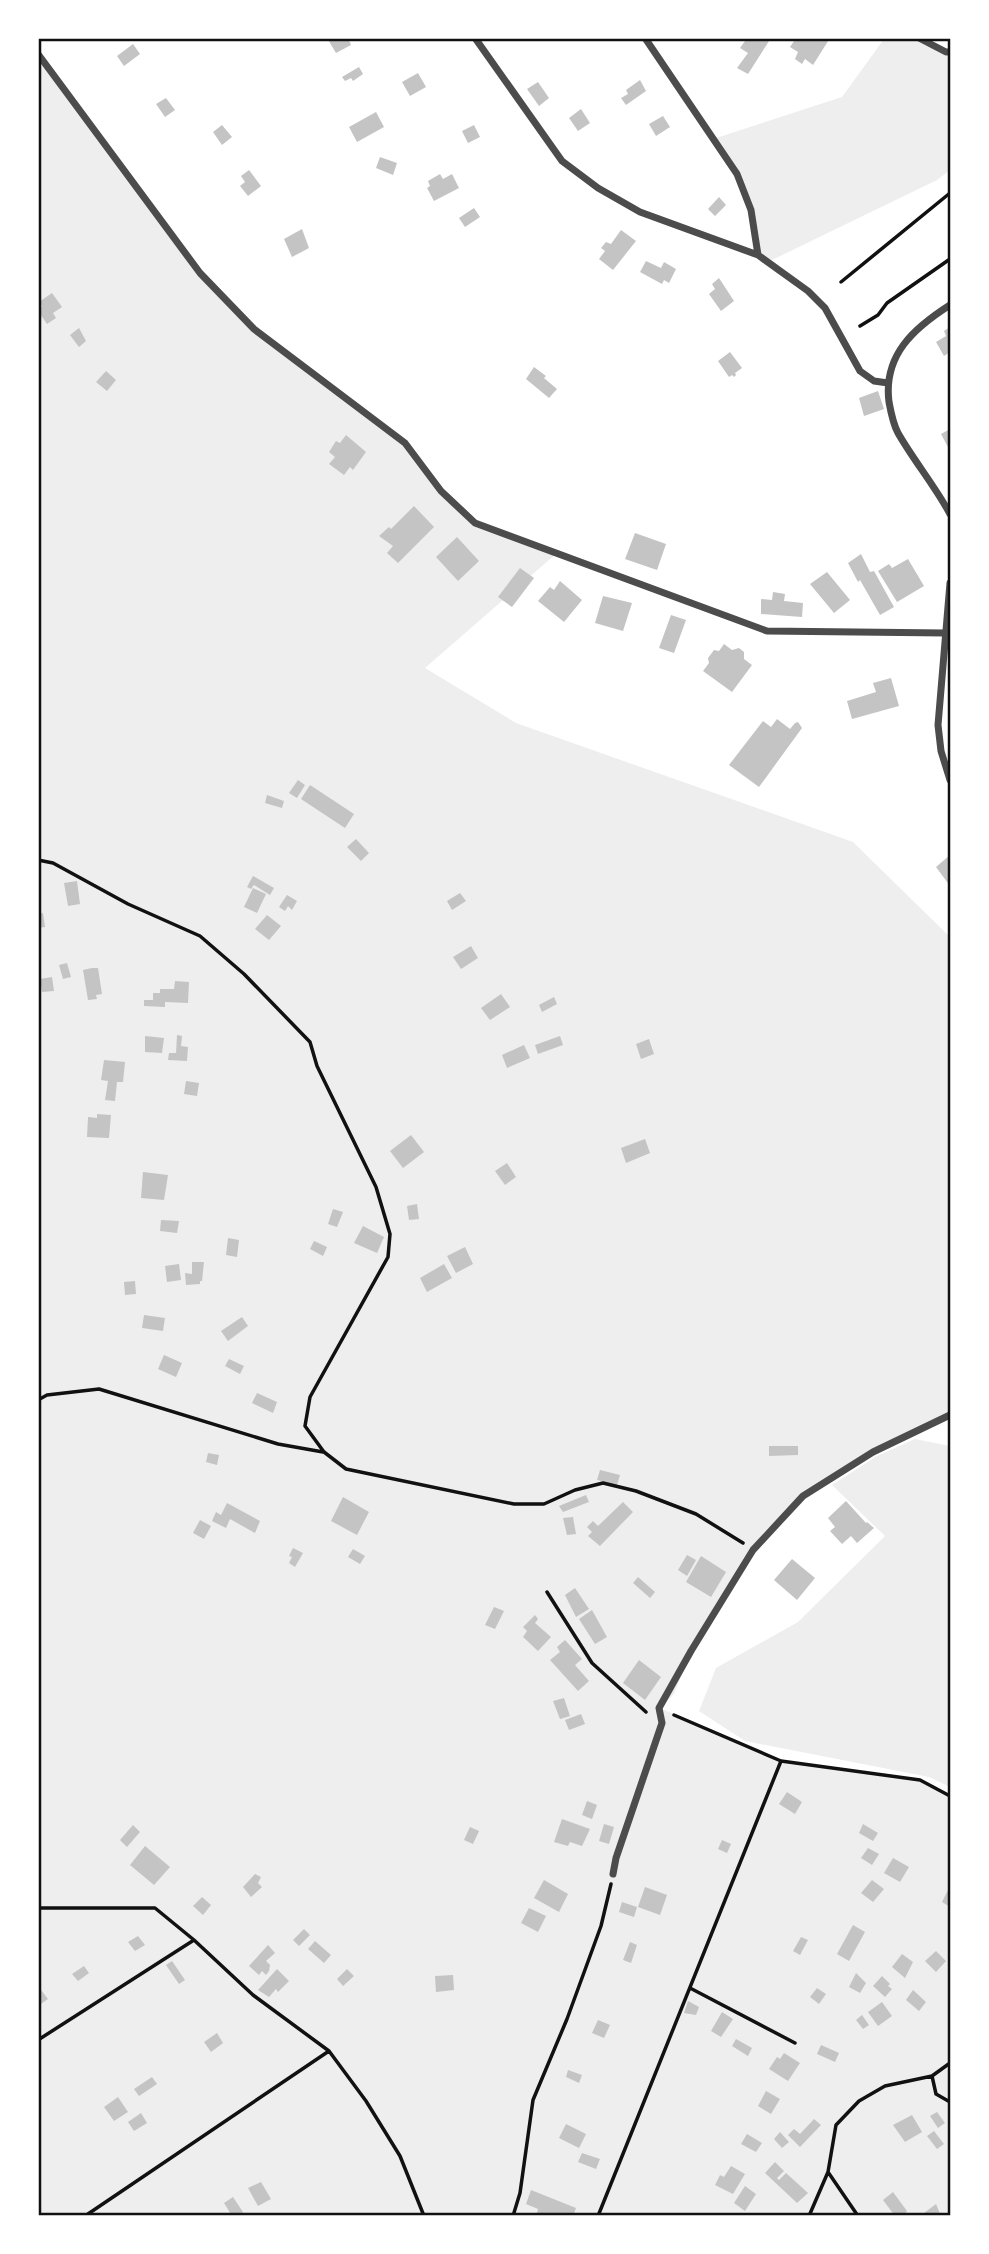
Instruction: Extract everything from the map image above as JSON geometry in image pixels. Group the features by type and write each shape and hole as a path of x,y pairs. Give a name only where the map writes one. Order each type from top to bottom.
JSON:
{"street":[{"path":"474,38 562,160 598,188 640,212 758,255 808,290 825,308 860,371 874,381 888,383"},
{"path":"645,38 737,174 751,210 758,255"},
{"path":"919,38 950,52"},
{"path":"38,54 200,273 254,329 405,443 441,491 475,523 767,631 944,633"},
{"path":"950,305 909,336 894,357 888,383 890,409 897,431 950,514"},
{"path":"950,583 938,725 941,751 950,780"},
{"path":"613,1874 662,1723 659,1709 753,1550 803,1496 873,1452 950,1415"}],"path":[{"path":"841,282 950,193"},
{"path":"860,326 878,315 887,303 950,259"},
{"path":"38,860 53,863 128,904 200,936 244,974 310,1042 317,1066 376,1187 390,1234 388,1256 310,1396 305,1426 324,1452 346,1469 514,1504 544,1504 575,1490 603,1483 636,1491 696,1514 753,1550"},
{"path":"38,1400 47,1395 99,1389 278,1444 324,1452"},
{"path":"547,1592 592,1663 631,1700 662,1723"},
{"path":"659,1709 781,1761 920,1780 950,1796"},
{"path":"598,2216 781,1761"},
{"path":"513,2216 520,2193 533,2100 567,2019 601,1926 613,1874"},
{"path":"38,1908 155,1908 253,1995 329,2051 366,2101 400,2156 424,2216"},
{"path":"38,2040 194,1940"},
{"path":"690,1987 795,2043"},
{"path":"85,2216 329,2051"},
{"path":"808,2216 828,2172 836,2125 859,2101 885,2086 932,2076 950,2063"},
{"path":"932,2076 936,2094 950,2102"},
{"path":"828,2172 858,2216"}],"shaded area":[{"path":"884,39 919,39 950,52 950,170 937,180 772,260 758,255 751,210 737,174 713,139 842,97"},
{"path":"38,54 200,273 254,329 405,443 441,491 475,523 557,553 425,668 516,723 853,842 950,937 950,1414 803,1496 753,1550 691,1651 674,1694 660,1708 781,1761 920,1780 950,1796 950,2215 39,2215"},
{"path":"915,1439 950,1446 950,1787 929,1777 745,1741 699,1711 716,1668 798,1622 885,1536 832,1485 877,1456"}],"building":[{"path":"327,38 348,38 351,45 336,53"},
{"path":"742,38 771,38 748,74 737,68 748,53 740,48 745,41"},
{"path":"796,38 830,38 813,65 805,59 802,64 795,59 798,52 790,47"},
{"path":"133,44 140,54 124,66 117,56"},
{"path":"359,67 363,74 353,81 351,78 345,81 342,77"},
{"path":"418,73 426,87 410,96 402,82"},
{"path":"640,80 646,91 626,105 621,98 628,94 626,90"},
{"path":"538,82 549,98 539,106 527,89"},
{"path":"166,98 175,110 165,117 156,104"},
{"path":"581,109 590,123 578,131 569,118"},
{"path":"376,112 384,127 357,142 349,127"},
{"path":"663,116 670,127 656,136 649,124"},
{"path":"222,125 232,137 222,145 213,132"},
{"path":"474,125 480,137 468,143 462,131"},
{"path":"380,157 397,163 393,175 376,168"},
{"path":"249,170 261,186 248,196 240,186 245,182 241,176"},
{"path":"440,174 443,179 452,174 459,188 434,201 427,188 430,186 428,181"},
{"path":"719,197 726,205 715,216 708,209"},
{"path":"474,208 480,217 465,227 459,218"},
{"path":"302,229 309,248 292,257 284,239"},
{"path":"621,230 636,241 613,270 599,259 605,251 601,248 606,242 611,244"},
{"path":"646,261 661,268 664,262 676,269 669,283 664,280 662,284 640,272"},
{"path":"719,278 734,301 721,311 709,294 715,289 712,284"},
{"path":"52,293 62,307 53,313 56,318 47,324 38,311 42,306 39,302"},
{"path":"950,327 950,352 944,356 936,342 946,336 944,331"},
{"path":"79,328 86,341 79,347 70,335"},
{"path":"730,352 742,368 734,377 729,377 718,361"},
{"path":"534,367 557,389 549,398 526,379"},
{"path":"106,371 116,380 107,391 96,382"},
{"path":"878,391 884,409 864,416 859,398"},
{"path":"950,429 950,451 941,434"},
{"path":"346,435 366,452 353,470 350,467 344,475 329,464 335,457 329,452 336,441 340,443"},
{"path":"414,506 434,527 398,563 387,553 393,546 379,536 389,527 391,529"},
{"path":"635,533 666,544 657,570 625,559"},
{"path":"457,537 479,561 458,581 436,557"},
{"path":"861,554 894,607 880,615 848,563"},
{"path":"908,559 924,586 897,602 878,571 889,564 892,568"},
{"path":"520,568 534,578 512,607 498,597"},
{"path":"827,572 850,600 834,613 810,584"},
{"path":"560,581 582,600 564,622 538,601 550,587 554,590"},
{"path":"773,592 785,594 784,601 803,603 802,617 761,614 761,599 772,600"},
{"path":"603,596 632,603 623,631 595,623"},
{"path":"671,615 686,620 674,653 659,648"},
{"path":"724,644 732,650 739,648 744,652 744,659 752,665 732,692 703,671 714,650 719,651"},
{"path":"891,678 899,706 852,719 847,701 876,692 873,683"},
{"path":"777,719 790,729 798,722 802,728 759,787 729,765 763,721 771,727"},
{"path":"298,780 305,785 297,798 289,793"},
{"path":"310,785 354,814 345,828 301,799"},
{"path":"267,795 284,801 282,808 265,803"},
{"path":"356,839 369,853 361,861 347,847"},
{"path":"950,855 950,886 936,867"},
{"path":"253,876 274,888 270,895 254,885 256,882 251,889 247,887"},
{"path":"77,881 80,904 68,906 64,883"},
{"path":"253,888 266,894 257,913 244,907"},
{"path":"460,893 466,901 452,910 447,901"},
{"path":"287,895 297,901 292,910 288,906 285,911 279,907"},
{"path":"43,913 45,927 38,928 38,914"},
{"path":"267,915 281,926 269,940 255,929"},
{"path":"471,946 478,958 461,969 453,957"},
{"path":"67,963 71,977 63,979 59,965"},
{"path":"98,968 102,994 96,995 97,999 88,1000 83,970"},
{"path":"52,977 54,991 42,992 40,979"},
{"path":"175,981 189,982 188,1003 165,1002 165,1007 144,1006 144,1000 153,1000 153,993 160,993 160,989 174,989"},
{"path":"501,994 510,1007 490,1020 481,1008"},
{"path":"554,997 557,1004 542,1012 539,1005"},
{"path":"177,1035 182,1036 181,1046 188,1047 187,1061 168,1060 169,1053 176,1053"},
{"path":"145,1036 164,1038 162,1053 145,1052"},
{"path":"560,1036 563,1045 538,1054 535,1045"},
{"path":"649,1039 654,1054 641,1059 636,1044"},
{"path":"524,1045 530,1058 507,1068 502,1055"},
{"path":"104,1060 125,1062 123,1082 117,1082 115,1101 105,1100 108,1081 101,1080"},
{"path":"186,1081 199,1083 197,1096 184,1094"},
{"path":"97,1114 111,1115 109,1138 87,1137 88,1117 97,1118"},
{"path":"411,1135 424,1152 403,1168 390,1151"},
{"path":"645,1139 650,1153 626,1163 621,1148"},
{"path":"507,1163 516,1177 505,1185 495,1171"},
{"path":"143,1172 168,1175 164,1200 141,1198"},
{"path":"417,1204 419,1219 409,1220 407,1206"},
{"path":"333,1209 343,1212 337,1227 328,1224"},
{"path":"161,1220 179,1221 177,1233 160,1231"},
{"path":"363,1226 384,1237 377,1253 354,1243"},
{"path":"228,1238 239,1240 237,1257 226,1255"},
{"path":"314,1241 327,1247 323,1256 310,1249"},
{"path":"465,1247 473,1264 456,1273 447,1256"},
{"path":"192,1262 204,1262 202,1281 200,1284 186,1285 185,1273 192,1274"},
{"path":"179,1264 181,1280 167,1282 165,1266"},
{"path":"444,1264 452,1278 427,1292 420,1278"},
{"path":"135,1281 136,1294 125,1295 124,1282"},
{"path":"144,1315 165,1318 163,1331 142,1328"},
{"path":"242,1317 248,1326 228,1341 221,1331"},
{"path":"164,1355 182,1363 176,1377 158,1369"},
{"path":"229,1359 244,1366 240,1374 225,1366"},
{"path":"257,1393 277,1402 273,1413 252,1403"},
{"path":"769,1446 798,1446 798,1455 769,1456"},
{"path":"208,1453 219,1455 217,1465 206,1462"},
{"path":"600,1470 620,1475 617,1485 597,1480"},
{"path":"586,1495 589,1502 563,1512 559,1506"},
{"path":"343,1497 369,1512 357,1535 331,1521"},
{"path":"846,1501 874,1528 857,1543 851,1536 842,1544 830,1531 835,1527 828,1518"},
{"path":"623,1502 633,1512 600,1546 588,1536 592,1532 587,1527 593,1521 598,1526"},
{"path":"227,1503 260,1521 255,1533 230,1519 226,1528 212,1521 216,1512 221,1515"},
{"path":"573,1517 576,1534 567,1535 563,1518"},
{"path":"200,1520 211,1526 204,1539 193,1533"},
{"path":"293,1548 303,1553 295,1567 289,1563"},
{"path":"353,1549 365,1556 360,1564 348,1557"},
{"path":"687,1555 696,1560 687,1576 678,1570"},
{"path":"701,1556 726,1572 711,1597 686,1582"},
{"path":"792,1559 815,1578 797,1600 774,1580"},
{"path":"638,1577 655,1592 650,1598 633,1583"},
{"path":"575,1588 589,1609 576,1617 565,1595"},
{"path":"494,1607 504,1611 495,1629 485,1625"},
{"path":"592,1610 607,1637 595,1644 579,1619"},
{"path":"535,1615 538,1619 535,1623 551,1637 538,1651 523,1637 527,1631 523,1627"},
{"path":"565,1640 582,1659 575,1665 589,1681 578,1691 550,1660 560,1652 557,1647"},
{"path":"639,1660 661,1677 645,1700 623,1683"},
{"path":"564,1698 570,1716 560,1719 553,1701"},
{"path":"581,1714 585,1724 569,1730 565,1720"},
{"path":"787,1792 802,1802 795,1814 779,1804"},
{"path":"587,1801 597,1805 592,1819 582,1815"},
{"path":"562,1819 590,1829 582,1846 570,1842 568,1846 554,1842"},
{"path":"604,1824 614,1827 609,1844 599,1841"},
{"path":"863,1824 878,1833 873,1841 859,1833"},
{"path":"133,1825 140,1832 127,1847 120,1840"},
{"path":"470,1827 479,1831 473,1844 464,1840"},
{"path":"722,1840 731,1844 727,1853 718,1849"},
{"path":"145,1846 170,1867 154,1885 130,1865"},
{"path":"868,1848 879,1854 872,1865 861,1858"},
{"path":"893,1858 909,1867 900,1882 884,1873"},
{"path":"255,1874 261,1877 258,1883 262,1887 251,1897 243,1887"},
{"path":"544,1880 568,1894 559,1912 534,1898"},
{"path":"872,1880 884,1889 873,1902 861,1893"},
{"path":"950,1886 950,1907 942,1902"},
{"path":"645,1887 667,1895 660,1915 638,1907"},
{"path":"202,1897 211,1905 203,1915 193,1906"},
{"path":"622,1902 637,1907 634,1917 619,1912"},
{"path":"529,1908 546,1916 538,1932 521,1923"},
{"path":"853,1925 865,1932 849,1961 837,1954"},
{"path":"304,1929 310,1935 299,1946 293,1940"},
{"path":"138,1936 145,1945 135,1951 128,1942"},
{"path":"801,1937 808,1940 800,1955 793,1951"},
{"path":"315,1941 331,1955 324,1963 308,1949"},
{"path":"630,1942 637,1945 631,1963 623,1960"},
{"path":"268,1945 275,1953 266,1961 270,1965 269,1971 266,1975 262,1971 259,1975 249,1966"},
{"path":"936,1951 946,1961 936,1972 925,1961"},
{"path":"902,1954 913,1962 905,1978 892,1967"},
{"path":"172,1961 185,1980 179,1984 166,1965"},
{"path":"84,1966 89,1973 78,1981 72,1974"},
{"path":"277,1969 289,1981 269,1997 258,1990"},
{"path":"347,1969 354,1976 343,1986 337,1979"},
{"path":"856,1973 866,1983 860,1993 849,1987"},
{"path":"453,1975 454,1990 436,1992 435,1976"},
{"path":"882,1976 892,1989 885,1997 873,1986"},
{"path":"38,1986 48,1999 38,2006"},
{"path":"817,1988 826,1994 819,2004 810,1997"},
{"path":"913,1990 926,2002 919,2011 906,2000"},
{"path":"688,2001 699,2007 696,2015 684,2013"},
{"path":"882,2002 892,2016 878,2026 868,2012"},
{"path":"722,2012 733,2019 721,2037 711,2031"},
{"path":"862,2015 869,2025 863,2029 856,2020"},
{"path":"598,2020 610,2025 604,2038 592,2033"},
{"path":"217,2033 223,2043 211,2052 204,2042"},
{"path":"736,2039 752,2048 748,2056 732,2046"},
{"path":"821,2045 839,2053 835,2062 817,2054"},
{"path":"784,2053 800,2063 788,2081 769,2069 777,2057 780,2059"},
{"path":"568,2070 582,2075 579,2083 566,2077"},
{"path":"152,2077 157,2084 139,2096 134,2089"},
{"path":"766,2091 780,2099 771,2114 758,2106"},
{"path":"118,2097 128,2112 114,2121 104,2107"},
{"path":"937,2112 945,2123 938,2128 930,2116"},
{"path":"141,2113 147,2123 134,2131 128,2122"},
{"path":"912,2115 922,2132 905,2142 893,2125"},
{"path":"814,2119 821,2125 800,2147 788,2135 794,2129 800,2134"},
{"path":"566,2124 586,2134 579,2148 559,2138"},
{"path":"934,2131 944,2144 937,2149 927,2136"},
{"path":"780,2132 789,2142 782,2148 774,2139"},
{"path":"747,2134 762,2143 756,2152 741,2144"},
{"path":"582,2153 600,2159 596,2169 578,2162"},
{"path":"775,2162 784,2171 777,2178 779,2180 786,2173 808,2193 797,2203 765,2173"},
{"path":"731,2166 745,2174 733,2194 715,2185 720,2175 724,2177"},
{"path":"261,2182 271,2199 258,2206 248,2188"},
{"path":"745,2186 756,2194 745,2211 734,2203"},
{"path":"531,2190 576,2208 573,2216 536,2216 538,2209 526,2204"},
{"path":"893,2192 907,2211 903,2216 895,2216 883,2200"},
{"path":"233,2197 243,2212 237,2216 232,2216 224,2203"},
{"path":"936,2204 941,2216 920,2216"}]}
